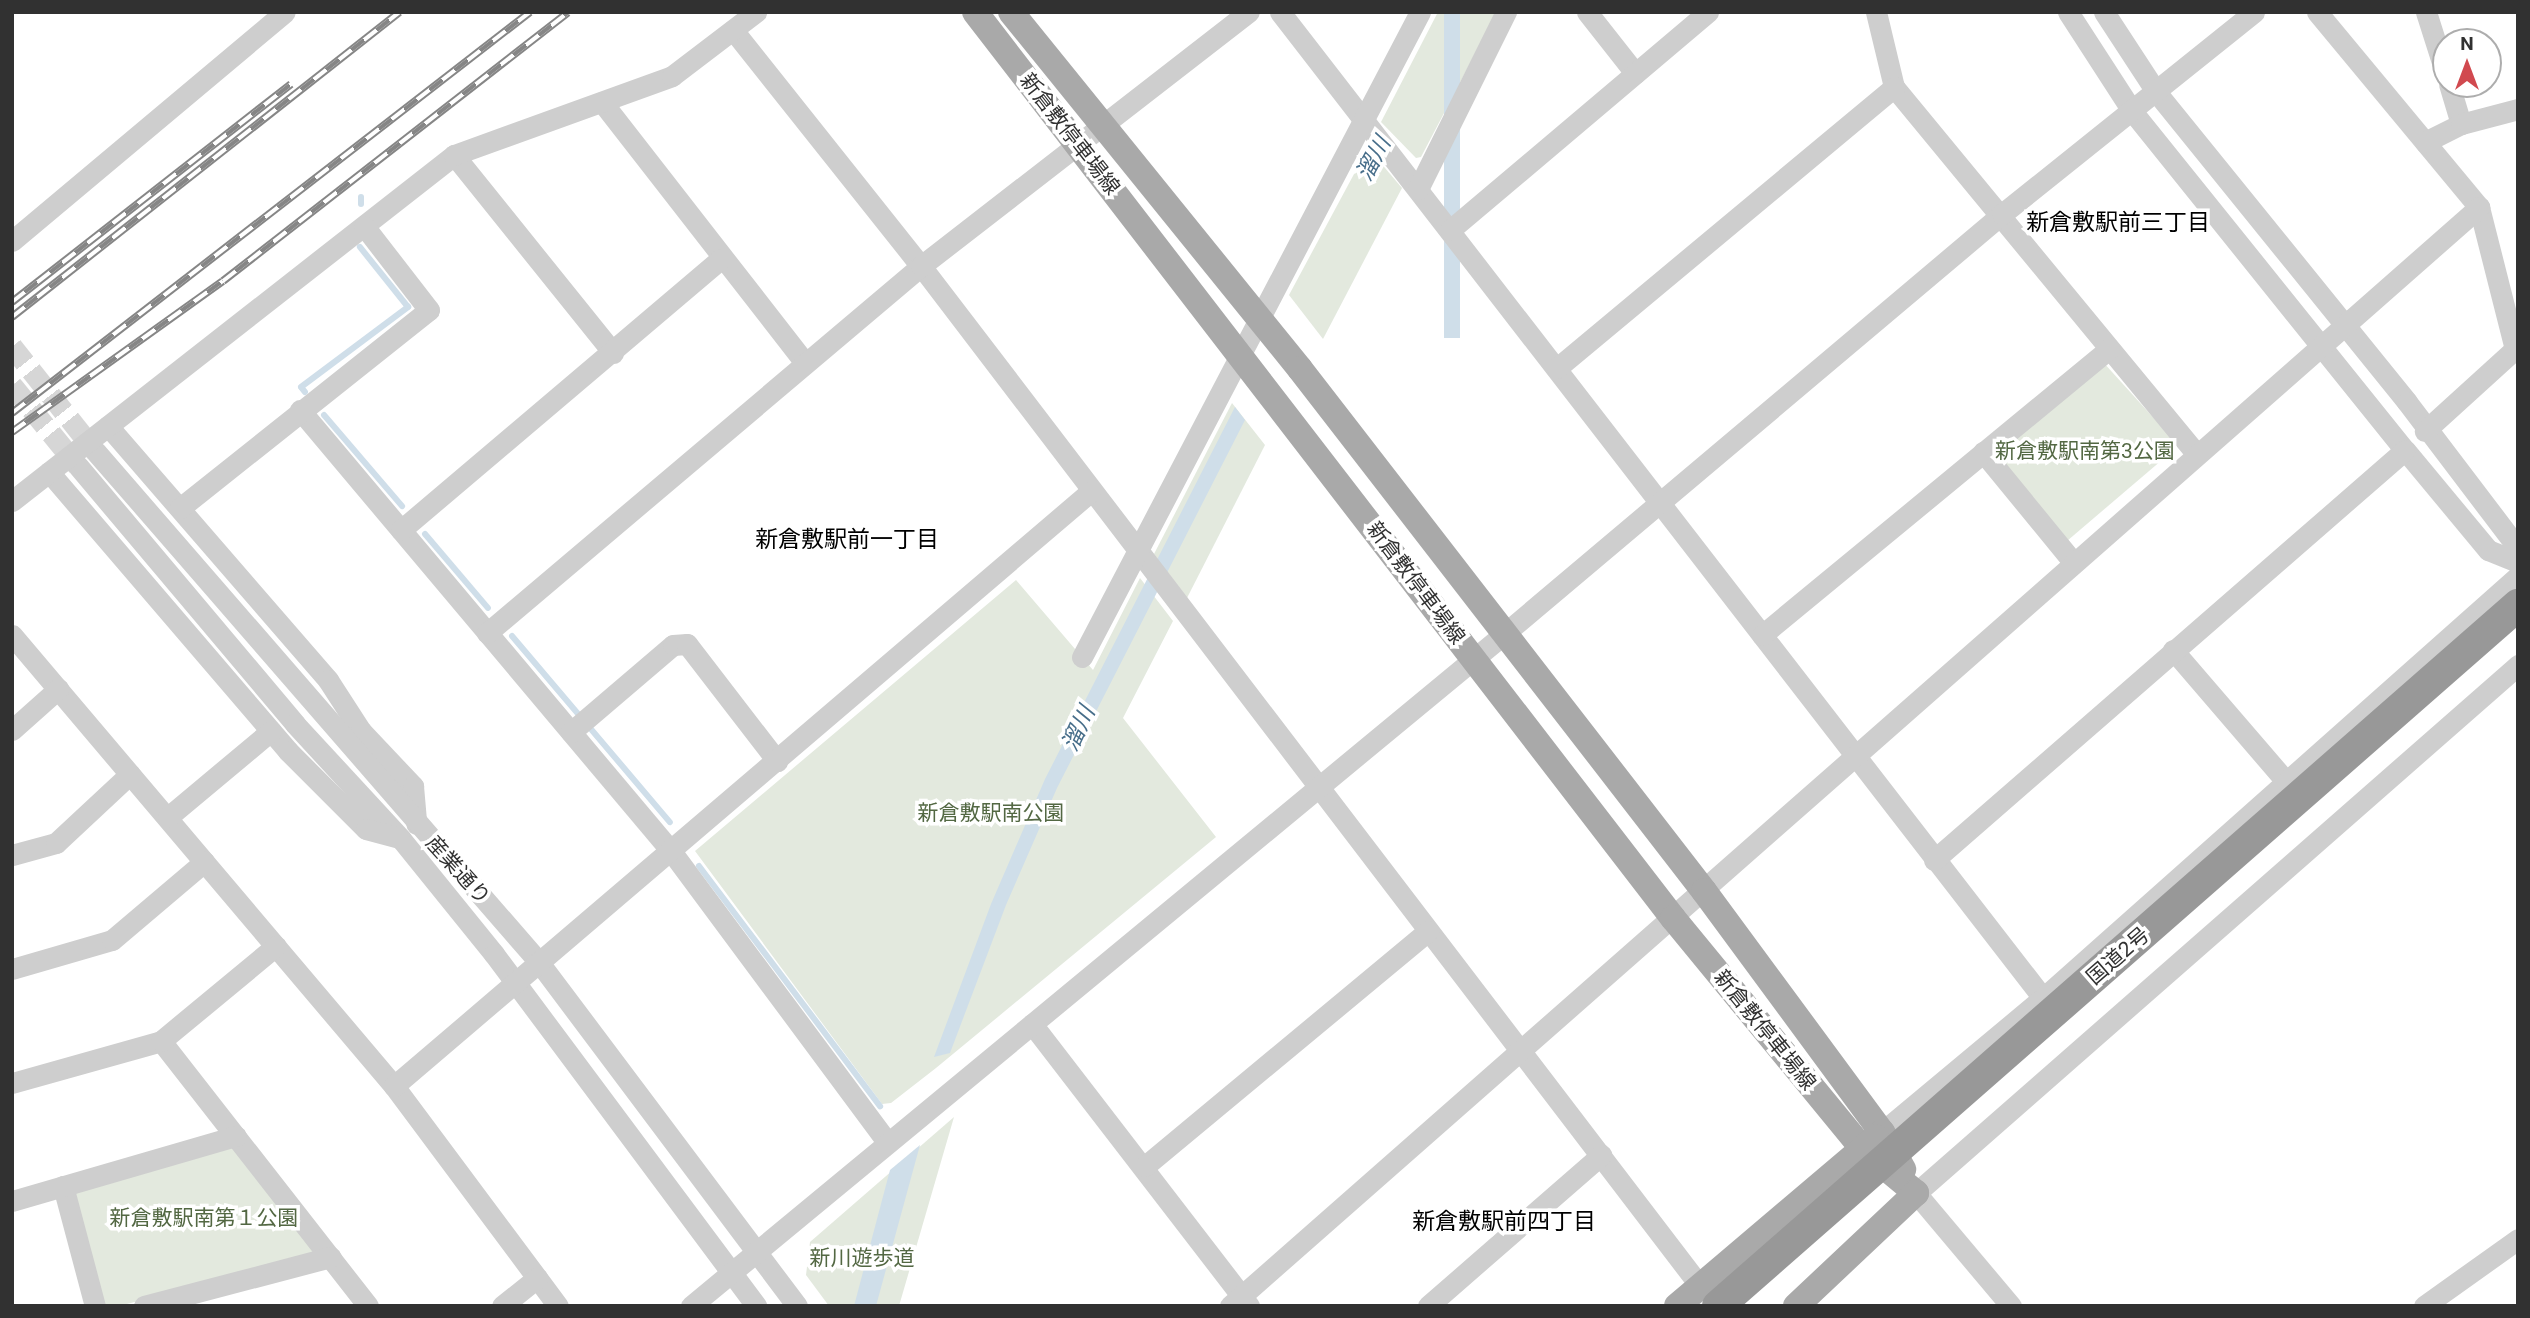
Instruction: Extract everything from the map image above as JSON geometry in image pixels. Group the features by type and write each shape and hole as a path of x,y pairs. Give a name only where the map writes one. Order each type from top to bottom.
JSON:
{"highway":[{"name":"国道2号","path":"1709,1296 2518,605"}],"main road":[{"name":"新倉敷停車場線","path":"975,12 1673,918 1873,1140 1916,1193"},
{"name":"新倉敷停車場線","path":"1011,12 1105,124 1704,891 1873,1140"},
{"path":"1677,1306 1709,1296 1873,1140"},
{"path":"1796,1306 1916,1193"}],"street":[{"path":"12,241 285,12"},
{"path":"12,501 454,155 672,76 756,12"},
{"path":"1029,12 1041,48"},
{"path":"487,633 921,266 1249,12"},
{"path":"1280,12 2043,998"},
{"path":"1082,657 1143,559 1257,317 1370,128 1420,12"},
{"path":"1418,189 1506,12"},
{"path":"1587,12 1634,73"},
{"path":"1450,230 1708,12"},
{"path":"1876,12 1894,87 2002,214 2196,454"},
{"path":"2068,12 2132,111 2322,343 2405,450 2488,550 2518,562"},
{"path":"2104,12 2157,93 2407,402 2425,431 2518,548"},
{"path":"691,1306 1316,786 1504,634 1659,499 2002,214 2157,93 2254,12"},
{"path":"2317,12 2479,207 2515,349 2425,431"},
{"path":"2426,12 2432,31"},
{"path":"733,30 921,266 1090,492 1709,1296"},
{"path":"1557,368 1894,87"},
{"path":"2453,98 2461,124"},
{"path":"602,102 721,260 805,363"},
{"path":"2425,142 2461,124 2518,109"},
{"path":"454,155 613,354"},
{"path":"1032,1024 1145,1167 1240,1302 1519,1049 1704,891 1853,754 2479,207"},
{"path":"180,508 429,310 364,226"},
{"path":"401,530 613,354 721,260"},
{"path":"1762,635 2109,349"},
{"path":"300,410 487,633 579,725 887,1142"},
{"path":"108,426 328,680 362,731 413,786 416,824"},
{"path":"1934,860 2405,450"},
{"name":"産業通り","path":"96,452 416,824 538,961 797,1306"},
{"path":"1983,452 2073,562"},
{"name":"産業通り","path":"78,466 295,724 401,839 517,982 756,1306"},
{"path":"49,472 271,731 366,829 401,839"},
{"path":"394,1086 1090,492"},
{"path":"1873,1140 2043,998 2285,780 2518,576"},
{"path":"2356,717 2394,720 2423,709 2518,623"},
{"path":"12,635 394,1086 558,1306"},
{"path":"579,725 673,645 687,644 777,761"},
{"path":"2174,650 2285,780"},
{"path":"2011,1305 1916,1193 2518,665"},
{"path":"12,730 58,689"},
{"path":"168,817 271,731"},
{"path":"12,855 55,843 130,775"},
{"path":"12,969 111,940 204,862"},
{"path":"1145,1167 1428,931"},
{"path":"12,1083 161,1041 275,946"},
{"path":"161,1041 369,1306"},
{"path":"12,1201 236,1136"},
{"path":"1428,1306 1601,1155"},
{"path":"63,1186 95,1306"},
{"path":"2424,1306 2518,1238"},
{"path":"144,1306 331,1257"},
{"path":"502,1306 537,1278"}],"green space":[{"path":"1438,12 1497,12 1421,157 1416,158 1381,122"},
{"path":"1368,148 1402,188 1323,339 1289,295"},
{"name":"新倉敷駅南第3公園","path":"2103,362 2170,436 2169,454 2067,541 1993,452"},
{"path":"1232,403 1265,445 1187,598 1154,554"},
{"name":"新倉敷駅南公園","path":"1140,578 1173,621 1123,718 1216,837 936,1068 891,1103 882,1104 695,851 1016,580 1093,670"},
{"name":"新川遊歩道","path":"954,1117 899,1306 829,1306 806,1275 810,1242"},
{"name":"新倉敷駅南第１公園","path":"232,1144 319,1255 119,1306 99,1306 68,1190"}],"water":[{"path":"1444,12 1460,12 1460,338 1444,338"},
{"name":"溜川","path":"1235,407 1245,420 1057,788 1006,905 950,1053 934,1057 991,904 1045,779"},
{"path":"920,1145 876,1306 854,1306 890,1170"}],"waterway":[{"path":"361,197 361,204"},
{"path":"305,392 301,387 408,307 360,247"},
{"path":"324,415 402,506"},
{"path":"425,534 488,608"},
{"path":"512,636 670,822"},
{"path":"699,866 880,1106"}],"tunnel":[{"path":"12,346 96,452"},
{"path":"12,385 78,466"}],"railway":[{"path":"12,317 399,12"},
{"path":"12,413 530,12"},
{"path":"12,432 223,281 568,12"},
{"path":"12,302 291,84"}],"district":[{"name":"新倉敷駅前三丁目","path":"2118,223"},
{"name":"新倉敷駅前一丁目","path":"847,540"},
{"name":"新倉敷駅前四丁目","path":"1504,1222"}]}
